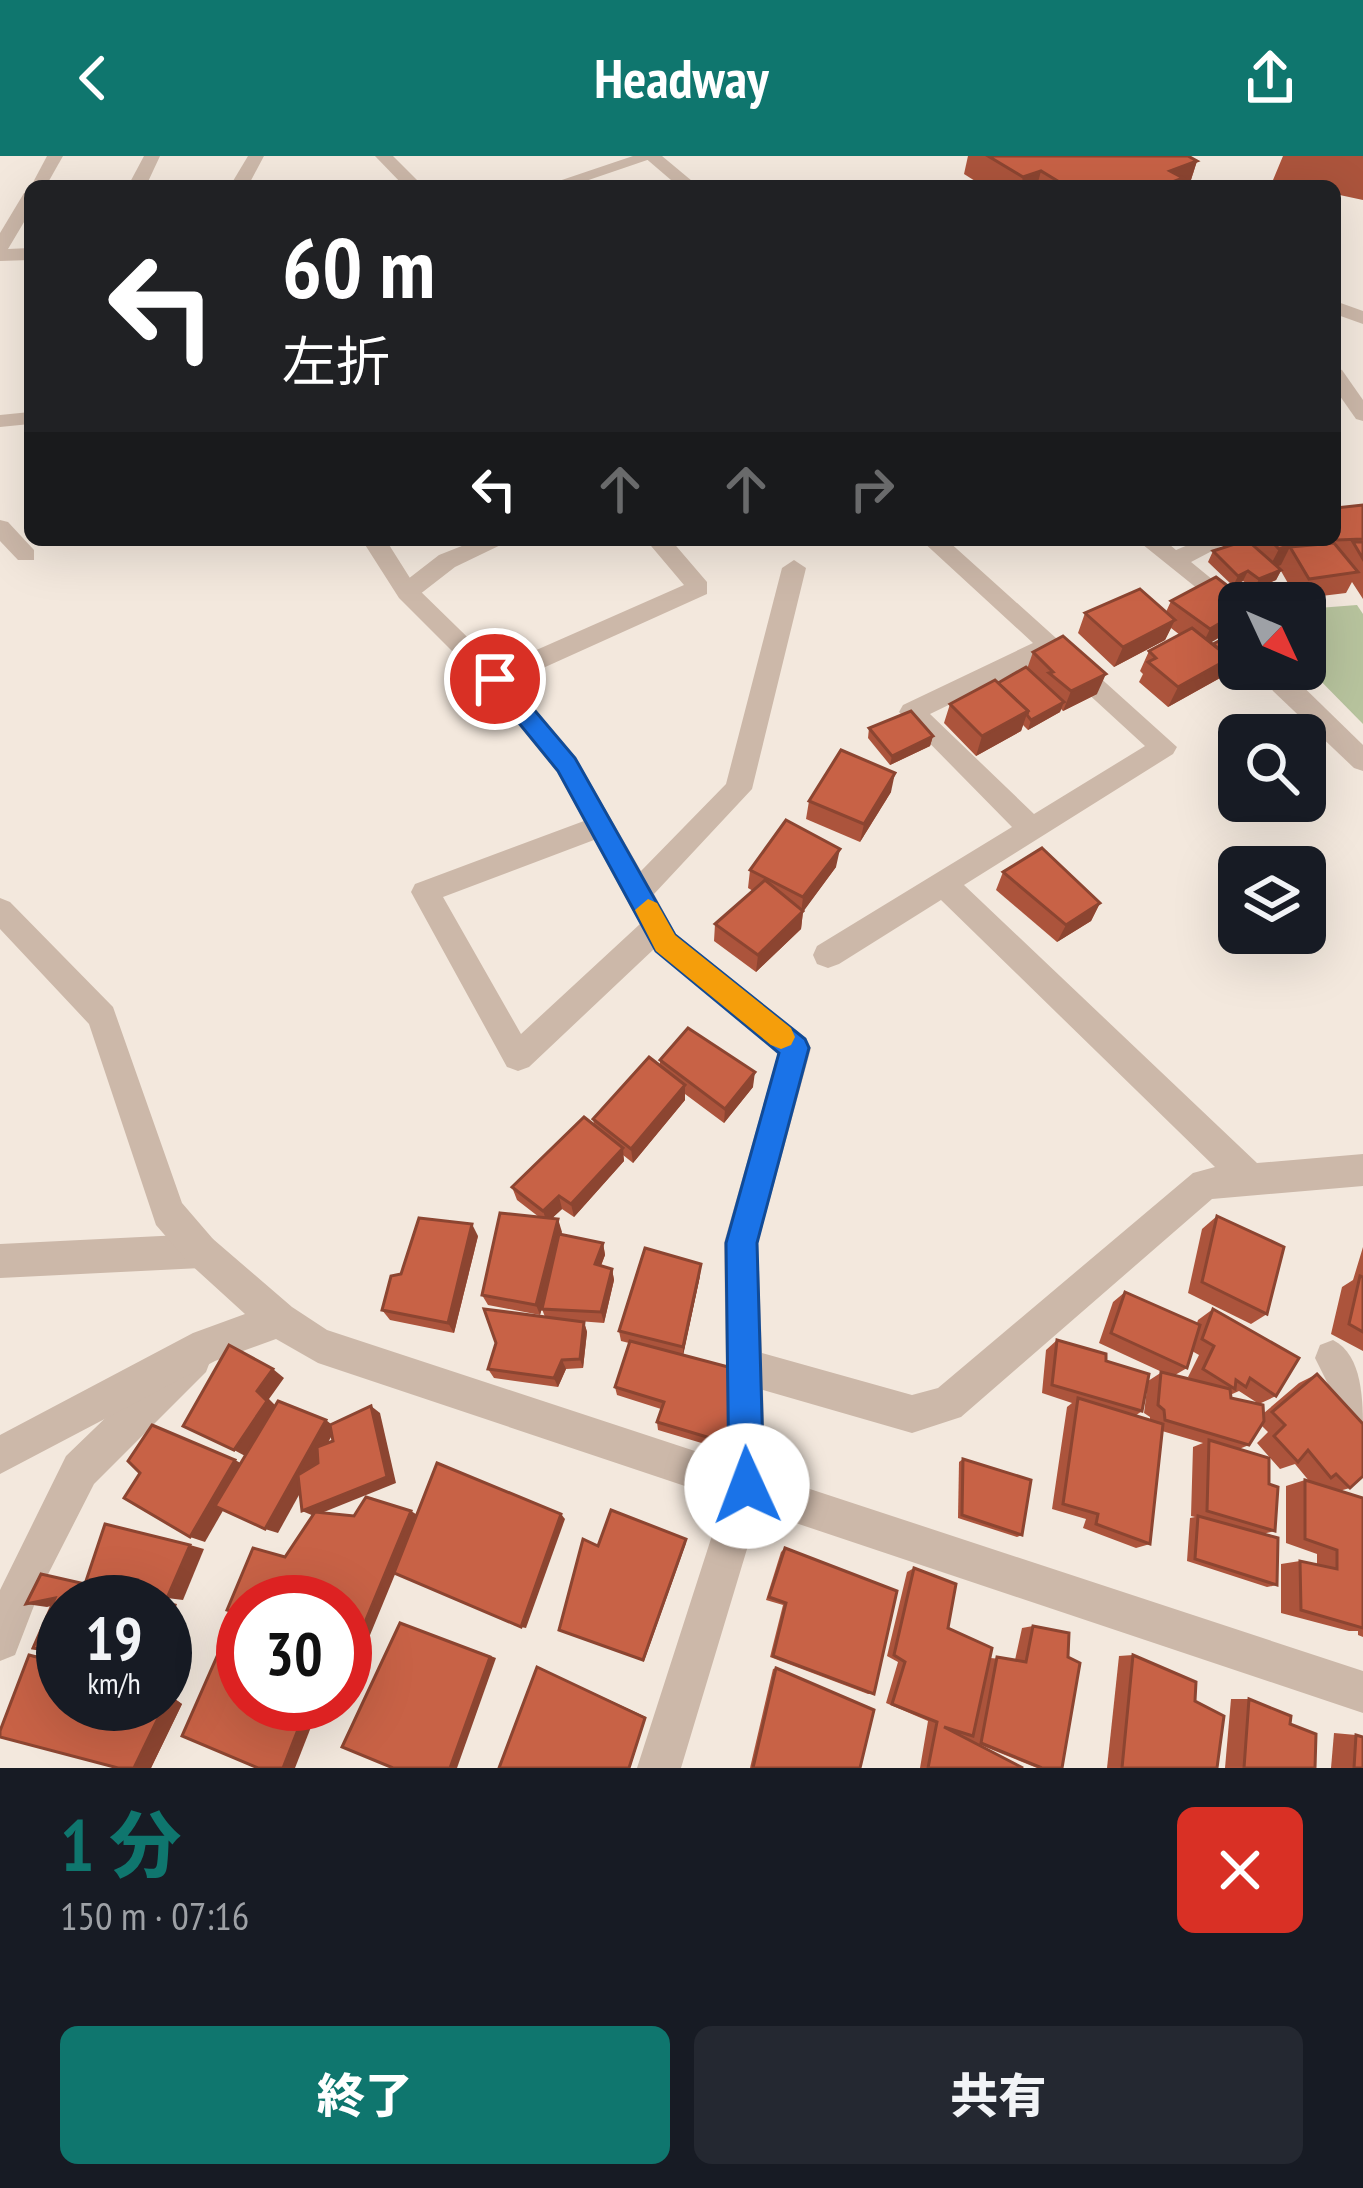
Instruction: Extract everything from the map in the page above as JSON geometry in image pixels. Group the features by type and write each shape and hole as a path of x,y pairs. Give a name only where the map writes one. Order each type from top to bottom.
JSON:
{"street":[{"path":"383,156 408,180"},
{"path":"573,180 651,156 681,180"},
{"path":"0,251 24,208"},
{"path":"1341,383 1363,415"},
{"path":"0,527 26,555"},
{"path":"378,546 407,592 495,679 567,765 665,943 795,1048 741,1243 747,1486 659,1768"},
{"path":"407,592 447,561 484,546"},
{"path":"495,679 699,588 663,546"},
{"path":"828,955 1164,747 940,546"},
{"path":"1157,546 1218,596"},
{"path":"1175,560 1207,546"},
{"path":"638,892 738,789 794,568"},
{"path":"1032,829 912,712 1051,645"},
{"path":"1287,690 1363,760"},
{"path":"601,826 425,892 518,1057 657,927"},
{"path":"944,884 1250,1178"},
{"path":"0,910 102,1017 168,1213 201,1251 279,1321 317,1345 1363,1691"},
{"path":"742,1366 913,1414 948,1404 1205,1184 1363,1170"},
{"path":"0,1261 201,1251"},
{"path":"0,1454 206,1346 279,1321"},
{"path":"0,1640 80,1471 206,1346"},
{"path":"1333,1358 1363,1415"}],"green space":[{"path":"1357,605 1363,614 1363,724 1326,686 1326,607"}],"building":[{"path":"988,156 1188,156 1197,161 1170,171 1183,178 1178,180 1056,180 1041,171 1023,177"},
{"path":"1363,505 1363,539 1341,540 1341,507"},
{"path":"1254,546 1281,570 1259,579 1248,571 1238,576 1213,551"},
{"path":"1336,546 1358,572 1309,579 1290,547"},
{"path":"1216,577 1223,582 1218,582 1218,624 1210,629 1171,601"},
{"path":"1140,589 1175,620 1123,647 1085,613"},
{"path":"1192,628 1218,649 1218,665 1178,687 1148,662 1156,658 1149,651"},
{"path":"1063,636 1106,674 1071,691 1049,673 1053,672 1033,652"},
{"path":"1026,667 1064,702 1031,720 1028,711 998,683"},
{"path":"995,680 1028,711 982,736 950,704"},
{"path":"911,711 933,736 892,756 869,728"},
{"path":"841,750 895,773 864,824 809,801"},
{"path":"786,820 840,849 803,897 750,870"},
{"path":"1042,848 1100,903 1066,925 1003,872"},
{"path":"765,880 803,911 758,955 715,924"},
{"path":"688,1028 755,1072 725,1109 660,1060"},
{"path":"649,1057 685,1085 631,1149 593,1119"},
{"path":"584,1117 623,1148 571,1204 559,1196 543,1211 512,1187"},
{"path":"500,1213 558,1219 536,1305 482,1295"},
{"path":"1217,1216 1284,1247 1267,1314 1202,1282"},
{"path":"419,1218 472,1224 448,1323 382,1310 391,1276 401,1274"},
{"path":"559,1234 603,1243 595,1264 612,1269 601,1312 542,1309"},
{"path":"645,1248 701,1264 683,1347 619,1331"},
{"path":"1363,1277 1363,1332 1349,1324"},
{"path":"1125,1292 1200,1325 1187,1368 1111,1333"},
{"path":"484,1309 584,1322 580,1359 562,1360 554,1378 488,1369 496,1343"},
{"path":"1213,1309 1299,1358 1276,1396 1250,1378 1246,1387 1236,1380 1235,1389 1203,1369 1214,1346 1202,1339"},
{"path":"1057,1340 1106,1354 1106,1361 1149,1374 1142,1411 1052,1385"},
{"path":"630,1341 732,1368 737,1399 727,1443 657,1422 664,1402 615,1387"},
{"path":"229,1345 273,1369 257,1391 267,1401 234,1450 183,1426"},
{"path":"1161,1372 1230,1389 1231,1398 1263,1405 1264,1421 1249,1445 1165,1420 1158,1405"},
{"path":"1317,1374 1363,1424 1363,1476 1350,1488 1336,1474 1331,1478 1308,1450 1298,1462 1274,1436 1285,1425 1272,1412"},
{"path":"1078,1398 1163,1424 1150,1544 1096,1524 1098,1514 1063,1504"},
{"path":"278,1401 326,1420 265,1529 215,1506"},
{"path":"371,1406 387,1477 302,1511 298,1475 318,1463 317,1447 333,1441 330,1425"},
{"path":"152,1425 235,1460 190,1537 124,1498 140,1473 128,1461"},
{"path":"1209,1440 1269,1458 1269,1484 1278,1487 1275,1531 1207,1511"},
{"path":"963,1459 1031,1480 1022,1535 962,1515"},
{"path":"437,1463 561,1514 521,1627 394,1573"},
{"path":"1305,1480 1363,1498 1363,1628 1301,1610 1300,1561 1337,1569 1337,1550 1305,1539"},
{"path":"366,1497 411,1511 372,1605 372,1575 242,1575 253,1548 285,1557 315,1512 354,1516"},
{"path":"611,1510 686,1539 643,1660 559,1630 583,1539 598,1546"},
{"path":"1198,1516 1278,1538 1277,1585 1195,1559"},
{"path":"105,1524 190,1545 177,1575 88,1575"},
{"path":"785,1548 897,1591 874,1694 773,1656 786,1603 769,1597"},
{"path":"914,1568 956,1584 948,1628 992,1648 973,1736 944,1727 1023,1768 928,1768 937,1722 892,1704 905,1662 894,1655"},
{"path":"400,1623 490,1657 450,1768 393,1768 342,1747 349,1731 372,1731 372,1683"},
{"path":"1033,1626 1069,1633 1068,1657 1080,1663 1062,1768 1042,1768 981,1743 997,1657 1026,1662"},
{"path":"29,1655 36,1657 36,1731 152,1731 134,1768 118,1768 0,1737"},
{"path":"1133,1655 1196,1682 1195,1701 1224,1716 1217,1768 1122,1768"},
{"path":"216,1659 216,1731 297,1731 283,1768 258,1768 182,1736 192,1731 192,1713"},
{"path":"537,1667 645,1718 629,1768 499,1768"},
{"path":"776,1668 874,1710 860,1768 753,1768"},
{"path":"1249,1699 1291,1716 1290,1724 1316,1734 1315,1768 1244,1768"},
{"path":"1356,1735 1363,1737 1363,1768 1354,1768"}],"slow traffic":[{"path":"648,910 665,943 781,1037"}],"route":[{"path":"495,679 567,765 665,943 795,1048 741,1243 747,1486"}]}
